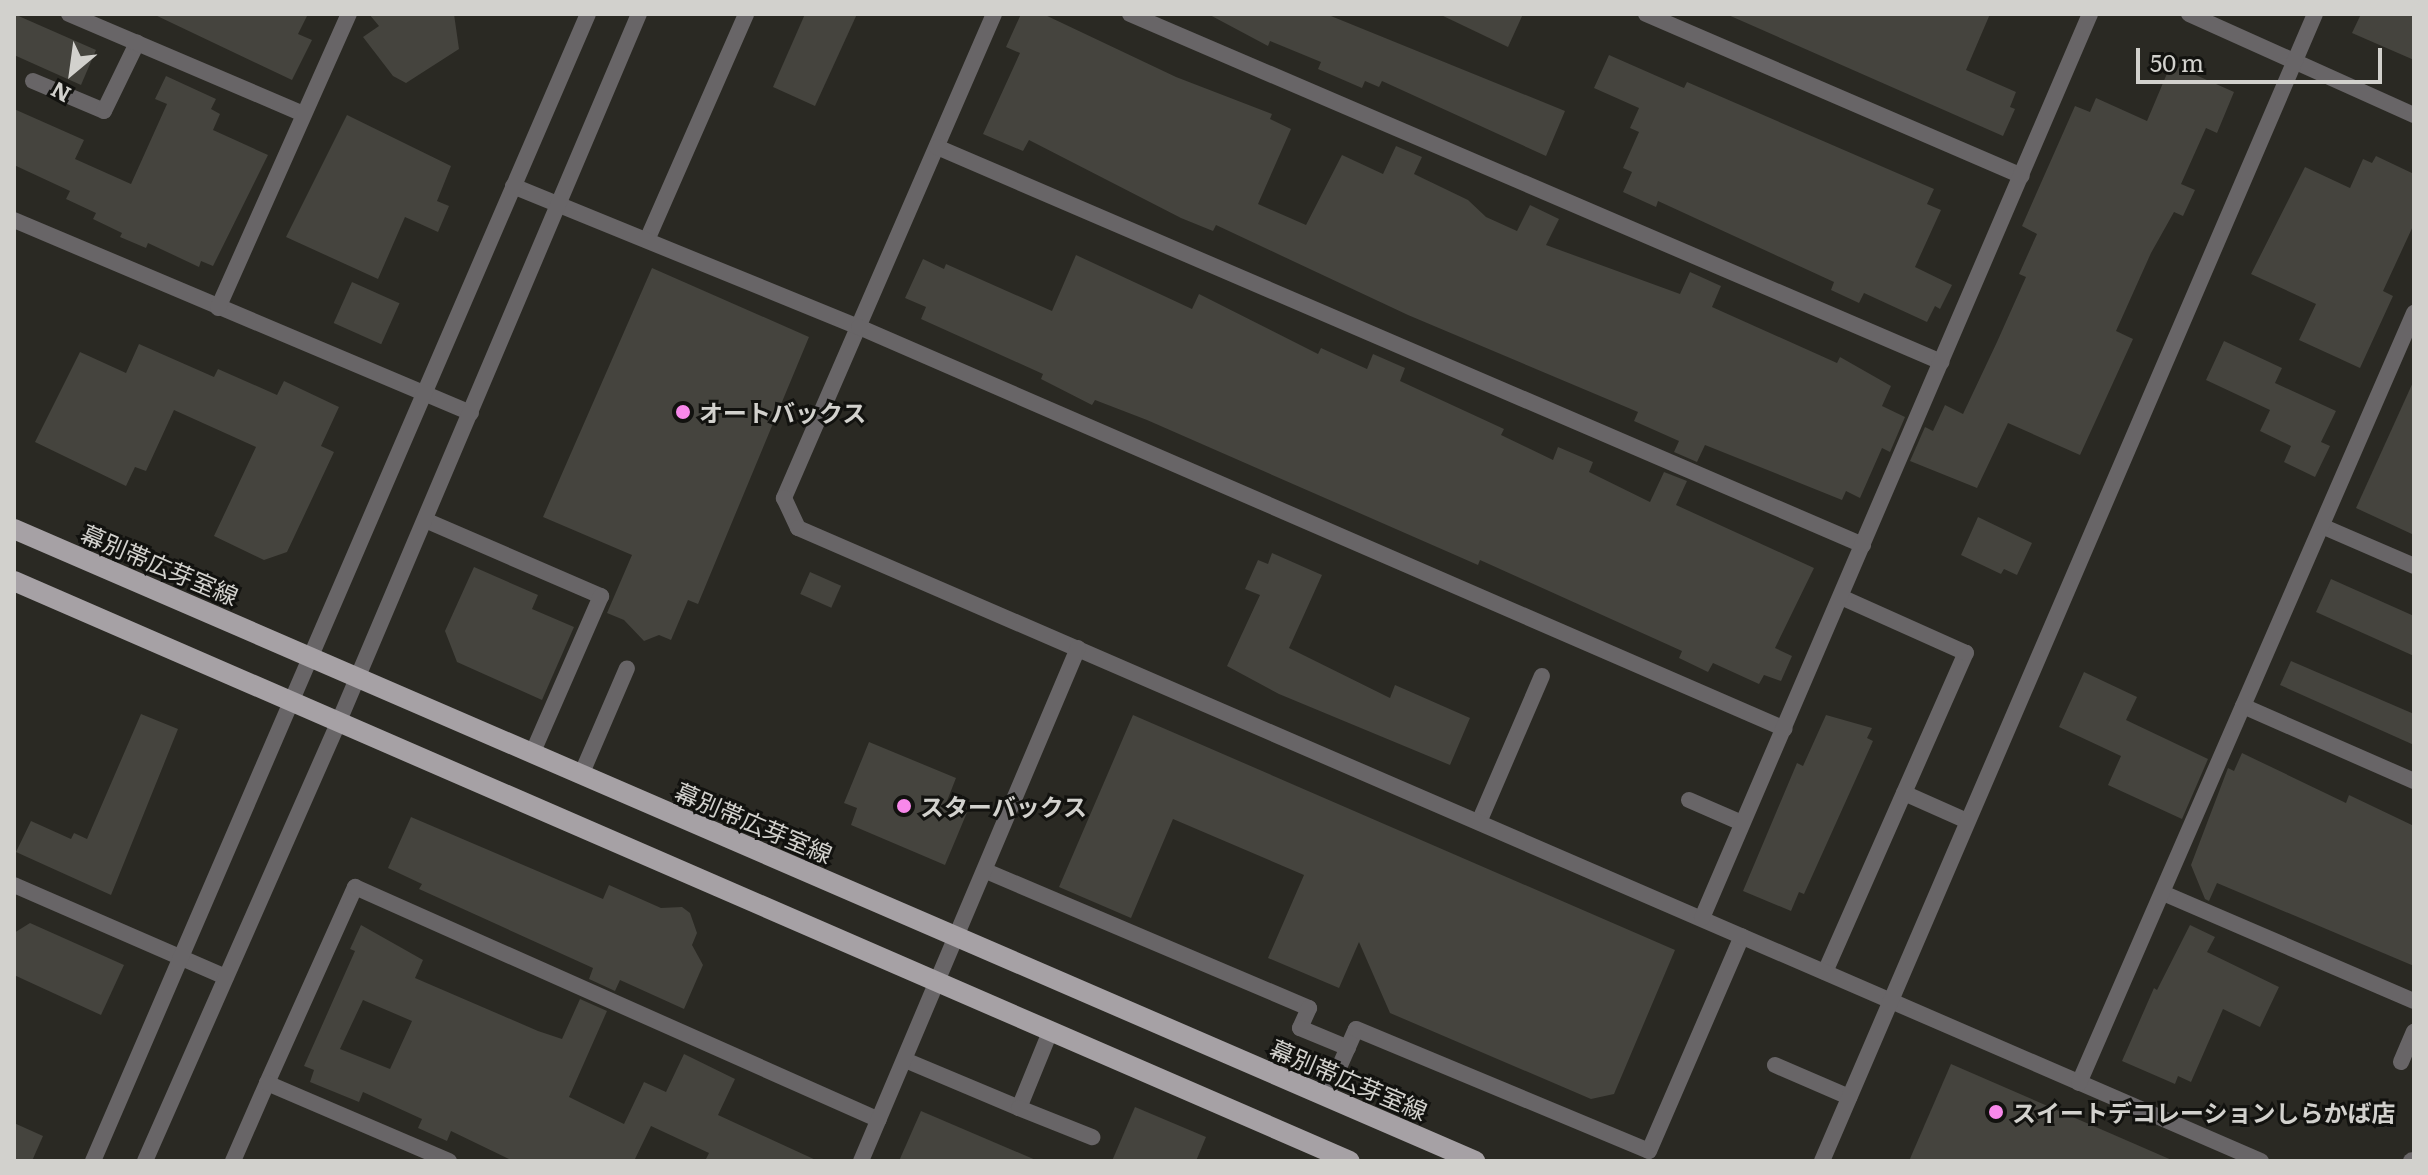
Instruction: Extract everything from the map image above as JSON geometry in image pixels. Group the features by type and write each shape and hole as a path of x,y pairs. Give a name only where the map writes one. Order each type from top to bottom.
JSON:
{"main road":[{"name":"幕別帯広芽室線","path":"14,529 1475,1161"},
{"path":"14,581 1350,1161"}],"street":[{"path":"69,14 304,114"},
{"path":"218,308 349,14"},
{"path":"93,1161 184,957 588,14"},
{"path":"145,1161 339,721 639,14"},
{"path":"647,240 746,14"},
{"path":"994,14 784,498 798,528 2261,1161"},
{"path":"1130,14 1941,362"},
{"path":"1646,14 2022,176"},
{"path":"1702,918 2090,14"},
{"path":"2189,14 2414,115"},
{"path":"1822,1161 2315,14"},
{"path":"33,81 104,111 137,43"},
{"path":"937,147 1863,545"},
{"path":"513,186 859,327 1785,729"},
{"path":"14,220 471,413"},
{"path":"2079,1083 2243,706 2407,350 2414,313"},
{"path":"425,520 601,596 532,754"},
{"path":"2324,527 2414,566"},
{"path":"1825,972 1966,653 1841,597"},
{"path":"861,1161 939,984 1078,648"},
{"path":"581,775 627,668"},
{"path":"1479,822 1542,676"},
{"path":"2243,706 2414,781"},
{"path":"1904,793 1967,821"},
{"path":"1689,800 1742,823"},
{"path":"986,871 1309,1008 1300,1028 1348,1048"},
{"path":"14,885 226,977"},
{"path":"233,1161 355,887 879,1120"},
{"path":"2163,893 2414,1001"},
{"path":"1326,1097 1356,1029 1649,1151 1742,936"},
{"path":"1019,1108 1050,1032"},
{"path":"2401,1062 2414,1032"},
{"path":"905,1060 1092,1137"},
{"path":"1775,1065 1849,1097"},
{"path":"267,1083 449,1161"}],"building":[{"path":"14,14 96,50 81,85 14,55"},
{"path":"153,14 308,14 298,34 312,40 292,80"},
{"path":"369,14 454,14 459,49 406,83 393,76 363,37 379,26"},
{"path":"805,14 857,14 815,106 773,87"},
{"path":"1021,14 1043,14 1176,77 1272,114 1270,119 1291,129 1258,204 1306,225 1342,155 1383,174 1396,146 1422,157 1414,174 1468,200 1486,217 1517,231 1530,205 1559,219 1546,245 1680,294 1690,272 1721,286 1712,307 1837,363 1840,357 1891,386 1882,406 1905,417 1890,452 1882,448 1860,498 1846,491 1842,500 1705,445 1697,462 1674,452 1679,441 1634,421 1638,412 1408,315 1216,225 1213,231 1181,218 1029,140 1023,151 983,134 1020,53 1006,47"},
{"path":"1208,14 1326,14 1565,111 1546,156 1382,81 1379,87 1365,81 1362,88 1318,69 1321,62 1270,41 1268,46"},
{"path":"1439,14 1523,14 1508,47"},
{"path":"1726,14 1990,14 1966,70 2016,92 2010,107 2015,109 2003,136"},
{"path":"2361,14 2414,14 2414,60 2352,33"},
{"path":"1609,55 1684,88 1687,82 1934,189 1927,204 1941,210 1915,267 1952,285 1940,309 1935,306 1927,322 1864,293 1859,303 1831,290 1834,282 1658,201 1656,207 1623,192 1632,172 1623,168 1639,132 1630,128 1639,108 1594,88"},
{"path":"2171,64 2234,92 2217,133 2206,128 2181,184 2195,190 2183,216 2174,212 2151,253 2116,331 2133,339 2080,455 2008,423 1977,488 1910,461 1925,427 1933,431 1945,405 1963,414 1997,342 2026,277 2019,274 2037,234 2022,226 2075,106 2090,112 2096,98 2147,121"},
{"path":"166,76 216,99 211,109 220,114 213,130 268,155 213,266 201,261 199,267 148,243 146,248 120,237 122,233 93,219 96,213 66,199 70,191 14,165 14,109 84,140 75,159 131,184 167,104 155,99"},
{"path":"347,115 451,166 437,201 449,206 438,232 405,217 378,279 286,237"},
{"path":"2376,156 2414,174 2414,224 2383,291 2393,296 2360,368 2299,340 2316,304 2251,274 2305,167 2350,188 2363,159 2372,163"},
{"path":"1076,255 1192,309 1199,294 1318,354 1321,348 1367,369 1373,354 1405,368 1400,381 1504,429 1501,435 1553,460 1558,447 1593,462 1589,472 1650,502 1664,472 1687,481 1676,505 1814,568 1775,648 1792,656 1781,681 1764,675 1759,684 1713,663 1708,672 1679,658 1682,651 1480,560 1478,565 1147,420 1095,400 1092,405 1041,379 1043,374 921,319 926,307 905,298 923,259 944,269 946,264 1052,311"},
{"name":"オートバックス","path":"652,268 809,337 698,604 688,600 671,640 659,635 644,641 624,620 607,613 632,555 543,517"},
{"path":"352,282 400,303 381,344 334,323"},
{"path":"2224,341 2282,368 2275,383 2336,411 2321,442 2330,446 2315,477 2284,462 2291,446 2260,431 2270,410 2206,380"},
{"path":"139,344 214,377 218,369 277,395 284,381 339,407 321,446 334,452 287,552 264,560 214,536 256,447 174,410 146,471 135,467 126,486 35,442 80,352 126,373"},
{"path":"2414,380 2414,535 2356,508"},
{"path":"1978,517 2032,543 2017,575 2004,569 2001,574 1961,555"},
{"path":"1272,553 1322,575 1289,648 1390,698 1395,685 1470,718 1450,765 1279,694 1227,666 1260,595 1245,589 1258,560 1268,564"},
{"path":"474,567 538,595 532,609 574,627 542,700 457,662 445,631"},
{"path":"810,572 841,586 831,608 800,594"},
{"path":"2331,579 2414,616 2414,656 2316,612"},
{"path":"2291,661 2414,714 2414,745 2280,685"},
{"path":"2084,672 2137,697 2126,720 2208,759 2182,819 2108,785 2121,756 2059,727"},
{"path":"141,714 178,729 111,895 16,852 31,821 71,839 74,833 87,839"},
{"path":"1133,715 1675,950 1614,1094 1591,1099 1390,1013 1359,942 1339,988 1268,958 1304,875 1173,819 1131,918 1059,887"},
{"path":"1826,715 1872,728 1867,738 1873,741 1804,894 1799,892 1791,911 1743,891 1797,763 1803,766"},
{"name":"スターバックス","path":"869,742 956,778 947,801 968,810 945,865 851,825 857,808 844,803"},
{"path":"2242,753 2346,803 2349,795 2414,826 2414,966 2217,883 2209,901 2205,899 2191,865 2228,768 2234,771"},
{"path":"411,817 603,899 609,885 661,908 682,907 690,913 697,933 692,945 703,965 684,1009 620,980 615,991 589,979 593,968 419,889 422,884 388,868"},
{"path":"30,923 124,965 101,1015 14,975 14,933"},
{"path":"361,925 423,960 415,978 562,1039 580,999 607,1011 569,1097 624,1124 644,1082 666,1092 684,1054 735,1079 718,1115 818,1161 705,1161 709,1153 651,1126 634,1161 513,1161 451,1131 447,1141 418,1128 422,1119 363,1092 359,1102 310,1082 314,1070 304,1066 355,951 350,949","holes":["363,1000 412,1021 390,1069 340,1049"]},
{"path":"2190,925 2215,937 2207,952 2279,987 2260,1027 2223,1009 2191,1082 2178,1076 2175,1084 2122,1061 2154,988 2157,990"},
{"name":"スイートデコレーションしらかば店","path":"1951,1064 2174,1161 1909,1161"},
{"path":"1135,1107 1206,1137 1196,1161 1112,1161"},
{"path":"921,1111 1038,1161 899,1161"},
{"path":"14,1123 43,1136 32,1161 14,1161"}],"place":[{"name":"オートバックス","path":"683,412"},
{"name":"スターバックス","path":"904,806"},
{"name":"スイートデコレーションしらかば店","path":"1996,1112"}]}
